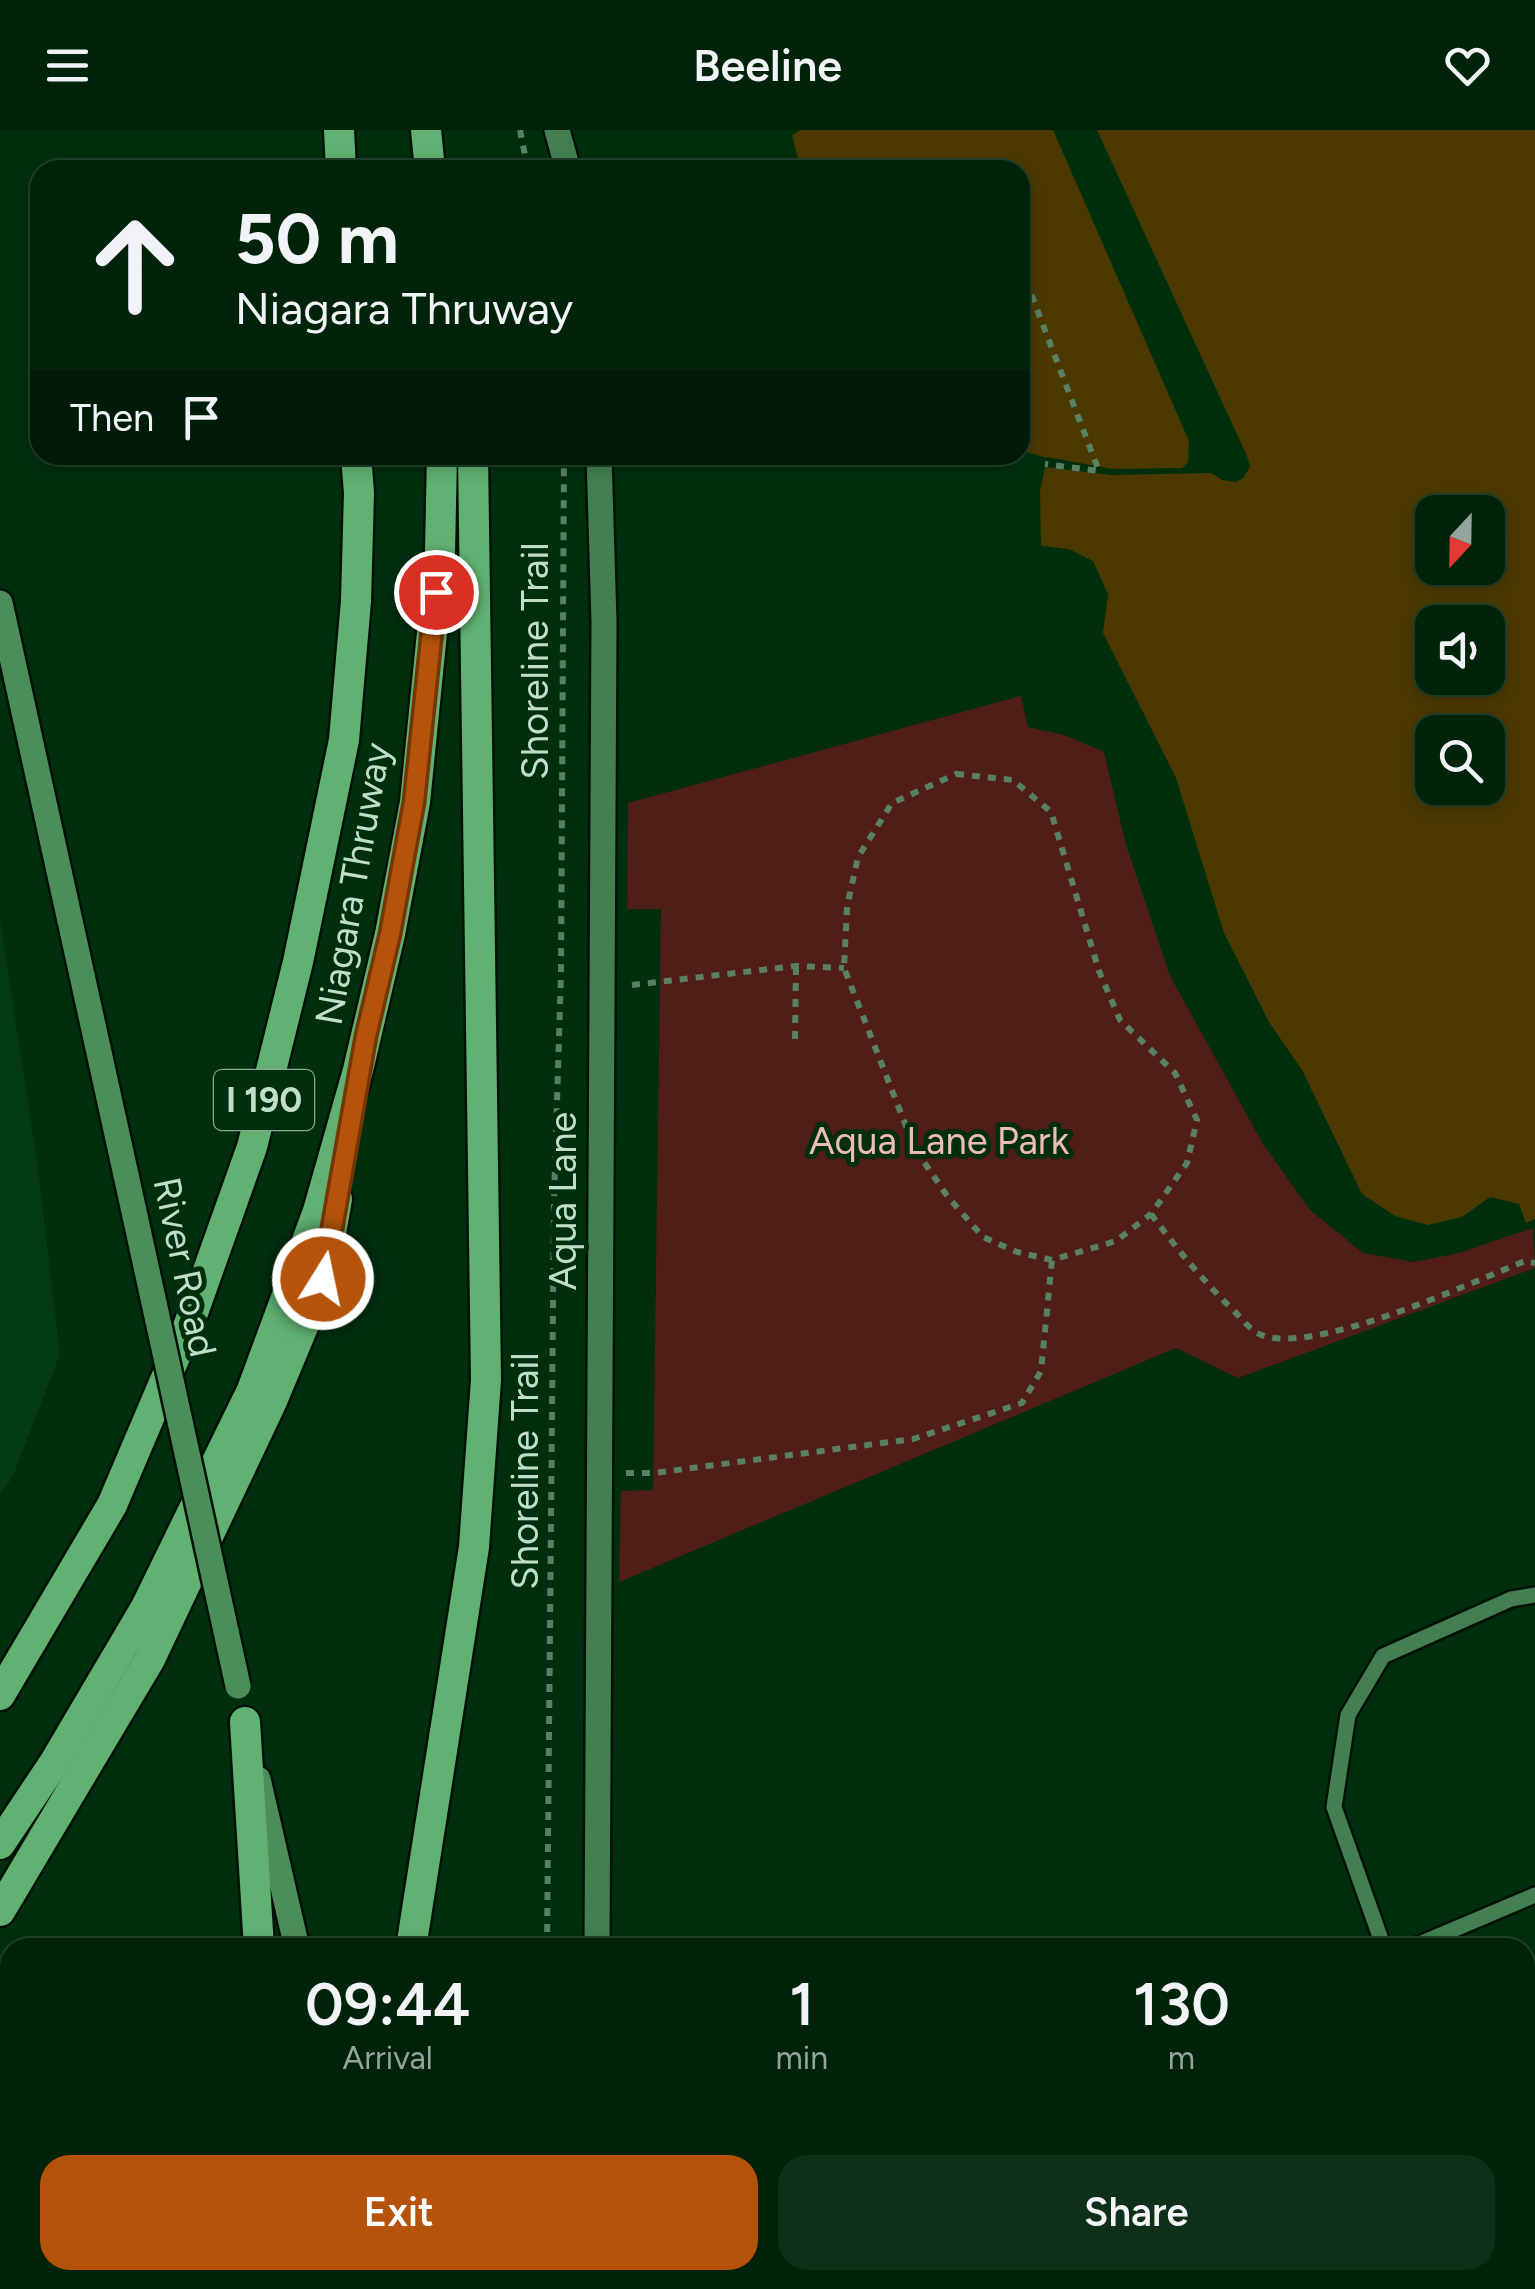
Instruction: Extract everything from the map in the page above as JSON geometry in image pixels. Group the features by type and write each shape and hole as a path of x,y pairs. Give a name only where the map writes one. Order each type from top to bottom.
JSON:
{"highway":[{"path":"339,130 340,160"},
{"path":"426,130 429,160"},
{"name":"Niagara Thruway","path":"0,1695 112,1505 189,1324 252,1147 298,962 344,740 356,602 357,465"},
{"name":"Niagara Thruway","path":"0,1844 54,1763 146,1608 252,1390 318,1212 390,934 414,802 440,553 442,465"},
{"path":"413,1938 474,1547 486,1380 472,465"},
{"path":"0,1911 150,1658 272,1401 323,1279 366,1036"},
{"path":"245,1722 258,1938"}],"main road":[{"name":"River Road","path":"0,602 295,1938"}],"street":[{"path":"557,130 565,160"},
{"name":"Aqua Lane","path":"597,1938 604,622 599,465"}],"lane":[{"path":"1380,1938 1334,1807 1348,1715 1383,1656 1511,1599 1535,1596"},
{"path":"1434,1938 1535,1895"}],"path":[{"path":"520,130 526,160"},
{"path":"1030,291 1098,471 1045,464"},
{"name":"Shoreline Trail","path":"547,1938 554,1198 562,953 564,465"},
{"path":"956,774 1013,780 1051,812 1099,971 1120,1020 1175,1073 1197,1120 1187,1163 1151,1214 1116,1240 1052,1260 1017,1252 983,1237 948,1197 916,1149 844,968 846,908 858,857 892,804 956,774"},
{"path":"601,986 660,984 796,966 844,968"},
{"path":"794,1038 796,966"},
{"path":"1151,1214 1209,1287 1256,1332 1281,1341 1325,1334 1383,1317 1525,1261 1535,1263"},
{"path":"600,1474 654,1473 914,1439 1022,1403 1040,1370 1052,1260"}],"shaded area":[{"path":"801,130 1535,130 1535,1219 1526,1223 1519,1204 1490,1197 1462,1217 1428,1225 1395,1216 1362,1194 1302,1070 1269,1022 1224,933 1176,778 1103,633 1108,594 1093,561 1069,549 1041,546 1040,491 1047,458 1030,453 1030,160 798,160 792,135"},
{"path":"0,920 37,1161 60,1354 12,1478 0,1495"}],"green space":[{"name":"Aqua Lane Park","path":"1021,696 1028,727 1064,735 1104,752 1126,845 1170,976 1263,1144 1310,1210 1363,1253 1414,1262 1459,1253 1533,1228 1535,1268 1238,1378 1176,1348 619,1582 621,1491 653,1490 661,909 627,909 628,803"}],"pier":[{"path":"1053,130 1097,130 1247,456 1250,467 1236,482 1211,473 1111,475 1045,467 1047,457 1112,469 1182,468 1188,462 1189,441"}],"route":[{"path":"323,1279 366,1036 390,934 414,802 436,592"}]}
